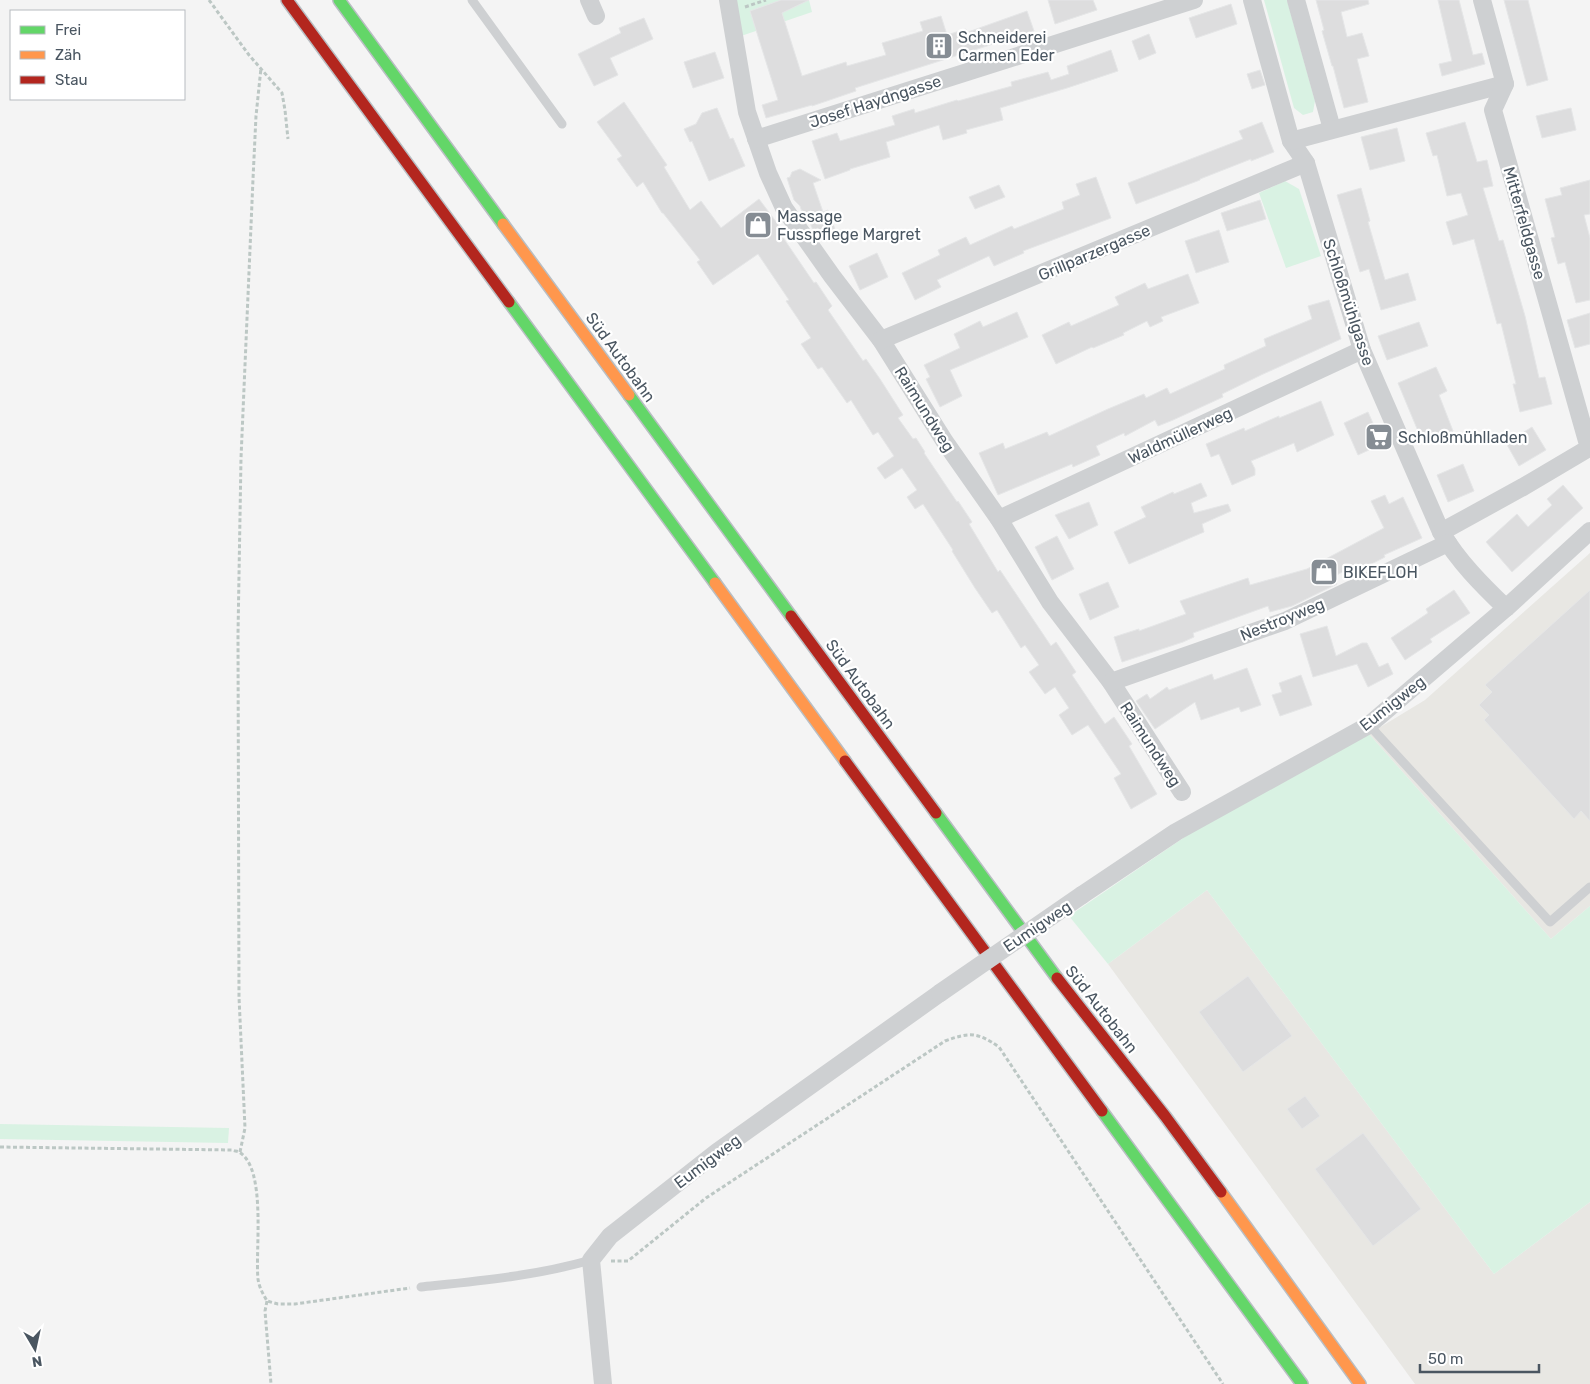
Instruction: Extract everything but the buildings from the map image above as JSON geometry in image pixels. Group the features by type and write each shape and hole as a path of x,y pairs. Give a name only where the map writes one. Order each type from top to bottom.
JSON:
{"highway":[{"path":"287,0 1302,1384"},
{"name":"Süd Autobahn","path":"339,0 1047,965 1165,1116 1360,1384"}],"street":[{"path":"589,0 596,16"},
{"name":"Josef Haydngasse","path":"756,139 1194,0"},
{"name":"Schloßmühlgasse","path":"1252,0 1291,141 1306,163 1362,350 1445,537 1480,583 1506,608"},
{"path":"1296,0 1332,129"},
{"path":"1291,141 1505,84 1482,0"},
{"name":"Raimundweg","path":"729,6 747,112 768,173 784,208 832,276 882,340 945,442 998,519 1050,602 1110,682 1182,792"},
{"name":"Mitterfeldgasse","path":"1505,84 1493,110 1589,448"},
{"name":"Grillparzergasse","path":"882,340 1306,163"},
{"name":"Waldmüllerweg","path":"998,519 1362,350"},
{"name":"Nestroyweg","path":"1110,682 1285,621 1445,537 1523,487 1589,448"},
{"name":"Eumigweg","path":"591,1260 610,1236 716,1152 940,992 1176,832 1369,725 1506,608 1590,531"},
{"path":"591,1260 603,1384"}],"lane":[{"path":"472,0 562,124"},
{"path":"1369,725 1550,922 1590,887"},
{"path":"420,1287 502,1278 565,1268 591,1260"}],"path":[{"path":"209,0 249,54 282,93 288,139"},
{"path":"729,6 766,0"},
{"path":"240,1152 245,1128 239,997 238,634 241,458 256,116 261,68"},
{"path":"591,1260 628,1261 706,1198 945,1041 964,1034 984,1036 999,1048 1223,1384"},
{"path":"0,1147 232,1150 240,1152 249,1162 255,1180 258,1226 258,1280 261,1292 267,1301 278,1304 295,1304 420,1287"},
{"path":"267,1301 265,1311 271,1384"}],"shaded area":[{"path":"1590,553 1590,906 1551,939 1369,734 1425,700"},
{"path":"1207,890 1494,1274 1590,1202 1590,1384 1415,1384 1108,964"}],"green space":[{"path":"735,0 809,0 812,12 741,36"},
{"path":"1264,0 1287,0 1315,101 1313,112 1303,115 1294,108"},
{"path":"1285,181 1299,189 1321,256 1286,268 1259,193"},
{"path":"1369,734 1551,939 1590,906 1590,1202 1494,1274 1207,890 1108,964 1069,916 1239,800"},
{"path":"0,1124 229,1128 228,1143 0,1139"}],"traffic: fast":[{"path":"339,0 503,224"},
{"path":"509,302 715,583"},
{"path":"629,395 791,616"},
{"path":"936,813 1057,978"},
{"path":"1102,1111 1302,1384"}],"traffic: slow":[{"path":"503,224 629,395"},
{"path":"715,583 845,761"},
{"path":"1221,1192 1360,1384"}],"traffic: jam":[{"path":"287,0 509,302"},
{"path":"791,616 936,813"},
{"path":"845,761 1102,1111"},
{"path":"1057,978 1165,1116 1221,1192"}],"place":[{"name":"Schneiderei Carmen Eder","path":"939,46"},
{"name":"Massage Fusspflege Margret","path":"758,225"},
{"name":"Schloßmühlladen","path":"1379,437"},
{"name":"BIKEFLOH","path":"1324,572"}]}
